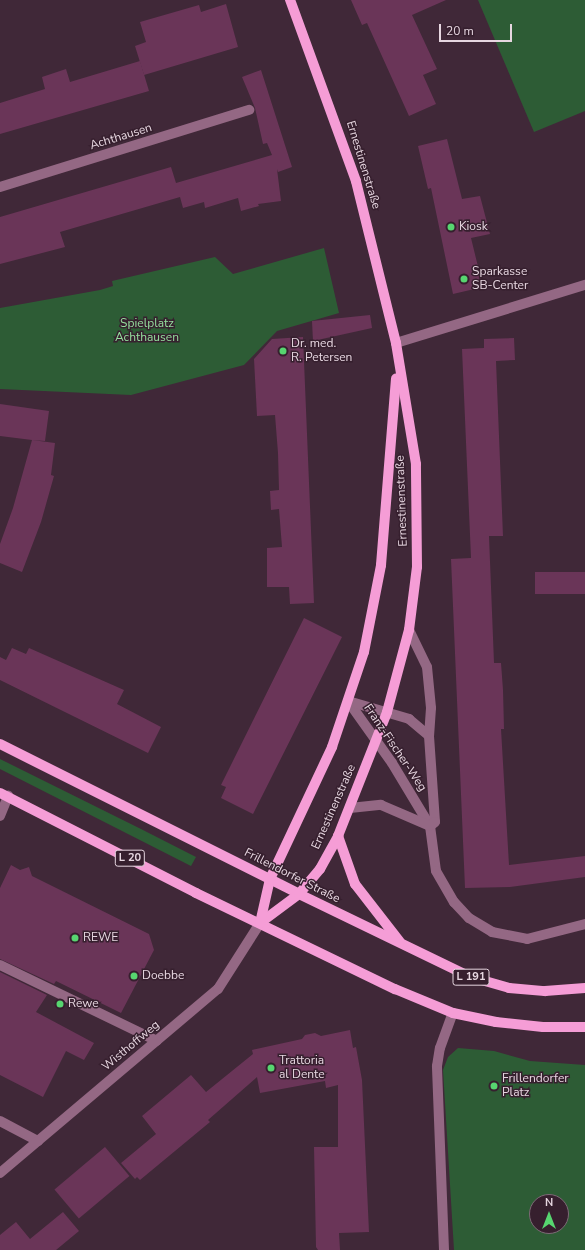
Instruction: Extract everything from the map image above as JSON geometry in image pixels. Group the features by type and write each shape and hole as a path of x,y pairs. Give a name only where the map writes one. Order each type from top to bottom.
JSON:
{"main road":[{"name":"Ernestinenstraße","path":"260,923 299,894 320,869 338,836 377,741 387,712 410,630 417,559 416,464 396,344 356,181 290,0"},
{"name":"Ernestinenstraße","path":"260,923 270,879 332,747 364,652 381,565 396,406 396,344"},
{"name":"Frillendorfer Straße","path":"0,744 403,945 490,984 545,991 585,988"},
{"name":"L 20","path":"4,795 260,923"},
{"name":"L 191","path":"338,836 355,884 403,945"},
{"path":"260,923 395,989 453,1013 496,1022 543,1027 585,1027"}],"street":[{"name":"Achthausen","path":"0,187 249,110"},
{"path":"396,344 585,285"},
{"name":"Franz-Fischer-Weg","path":"410,630 427,667 431,701 429,736 435,822 430,826"},
{"name":"Franz-Fischer-Weg","path":"348,701 410,719 429,736"},
{"name":"Franz-Fischer-Weg","path":"348,701 377,741 430,826 433,859 442,884 454,902 484,929 503,936 527,939 585,924"},
{"path":"0,816 4,795"},
{"path":"350,808 381,805 430,826"},
{"name":"Wisthoffweg","path":"0,1173 218,989 260,923"},
{"path":"0,965 157,1042"},
{"path":"444,1250 437,1066 440,1048 453,1013"},
{"path":"0,1121 38,1141"}],"green space":[{"path":"478,0 585,0 585,111 534,132"},
{"name":"Spielplatz Achthausen","path":"324,248 339,313 277,331 244,365 131,395 0,389 0,308 100,290 113,286 112,281 215,257 233,274"},
{"path":"0,759 196,857 191,866 0,769"},
{"path":"458,1048 494,1051 530,1061 585,1065 585,1250 454,1250 443,1070 448,1057"}],"building":[{"path":"351,0 446,0 412,15 437,69 423,75 436,104 409,116 367,23 362,25"},
{"path":"226,4 238,47 144,75 135,46 146,42 140,22 199,5 201,12"},
{"path":"140,61 149,91 0,134 0,103 45,89 42,77 66,69 70,82"},
{"path":"261,70 292,167 278,172 277,169 281,201 258,204 259,206 241,211 238,198 205,208 204,202 183,208 180,197 60,232 65,247 0,264 0,217 171,167 176,183 272,155 267,143 263,144 255,108 242,77"},
{"path":"447,139 462,199 480,196 490,234 471,238 483,287 453,294 431,188 428,189 418,146"},
{"path":"370,315 372,328 313,341 312,321"},
{"path":"303,337 314,603 290,604 289,587 267,587 267,548 282,547 279,509 271,510 270,491 279,490 278,453 275,415 257,416 254,359 272,339"},
{"path":"514,338 515,360 496,361 503,536 489,536 494,663 501,663 503,690 504,729 501,729 509,865 585,856 585,877 510,887 465,888 451,559 471,558 462,349 484,348 484,339"},
{"path":"0,404 49,411 45,441 0,436"},
{"path":"32,440 55,443 51,475 54,476 41,522 22,572 0,563 0,544 13,508"},
{"path":"535,572 585,572 585,594 535,594"},
{"path":"304,618 342,637 253,814 221,798 226,787 221,785"},
{"path":"12,648 26,654 29,648 124,690 117,704 161,727 148,753 0,680 0,657 6,660"},
{"name":"REWE","path":"11,865 20,870 29,867 32,876 149,934 154,950 121,1013 56,981 54,984 0,959 0,888"},
{"path":"0,972 47,995 36,1012 94,1043 84,1060 66,1051 43,1097 0,1075"},
{"path":"350,1030 353,1048 356,1047 362,1080 369,1232 339,1233 340,1250 318,1250 316,1247 314,1147 338,1147 338,1085 326,1088 325,1081 260,1093 257,1077 208,1120 210,1122 140,1180 137,1177 135,1179 121,1163 156,1134 142,1116 191,1075 206,1092 253,1054 252,1050 302,1039 305,1035 315,1033 321,1036"},
{"path":"105,1147 129,1176 79,1219 54,1189"},
{"path":"63,1212 79,1231 56,1250 0,1250 0,1235 16,1222 30,1239"}],"place":[{"name":"Kiosk","path":"451,227"},
{"name":"Sparkasse SB-Center","path":"464,279"},
{"name":"Dr. med. R. Petersen","path":"283,351"},
{"name":"REWE","path":"75,938"},
{"name":"Doebbe","path":"134,976"},
{"name":"Rewe","path":"60,1004"},
{"name":"Trattoria al Dente","path":"271,1068"},
{"name":"Frillendorfer Platz","path":"494,1086"}]}
